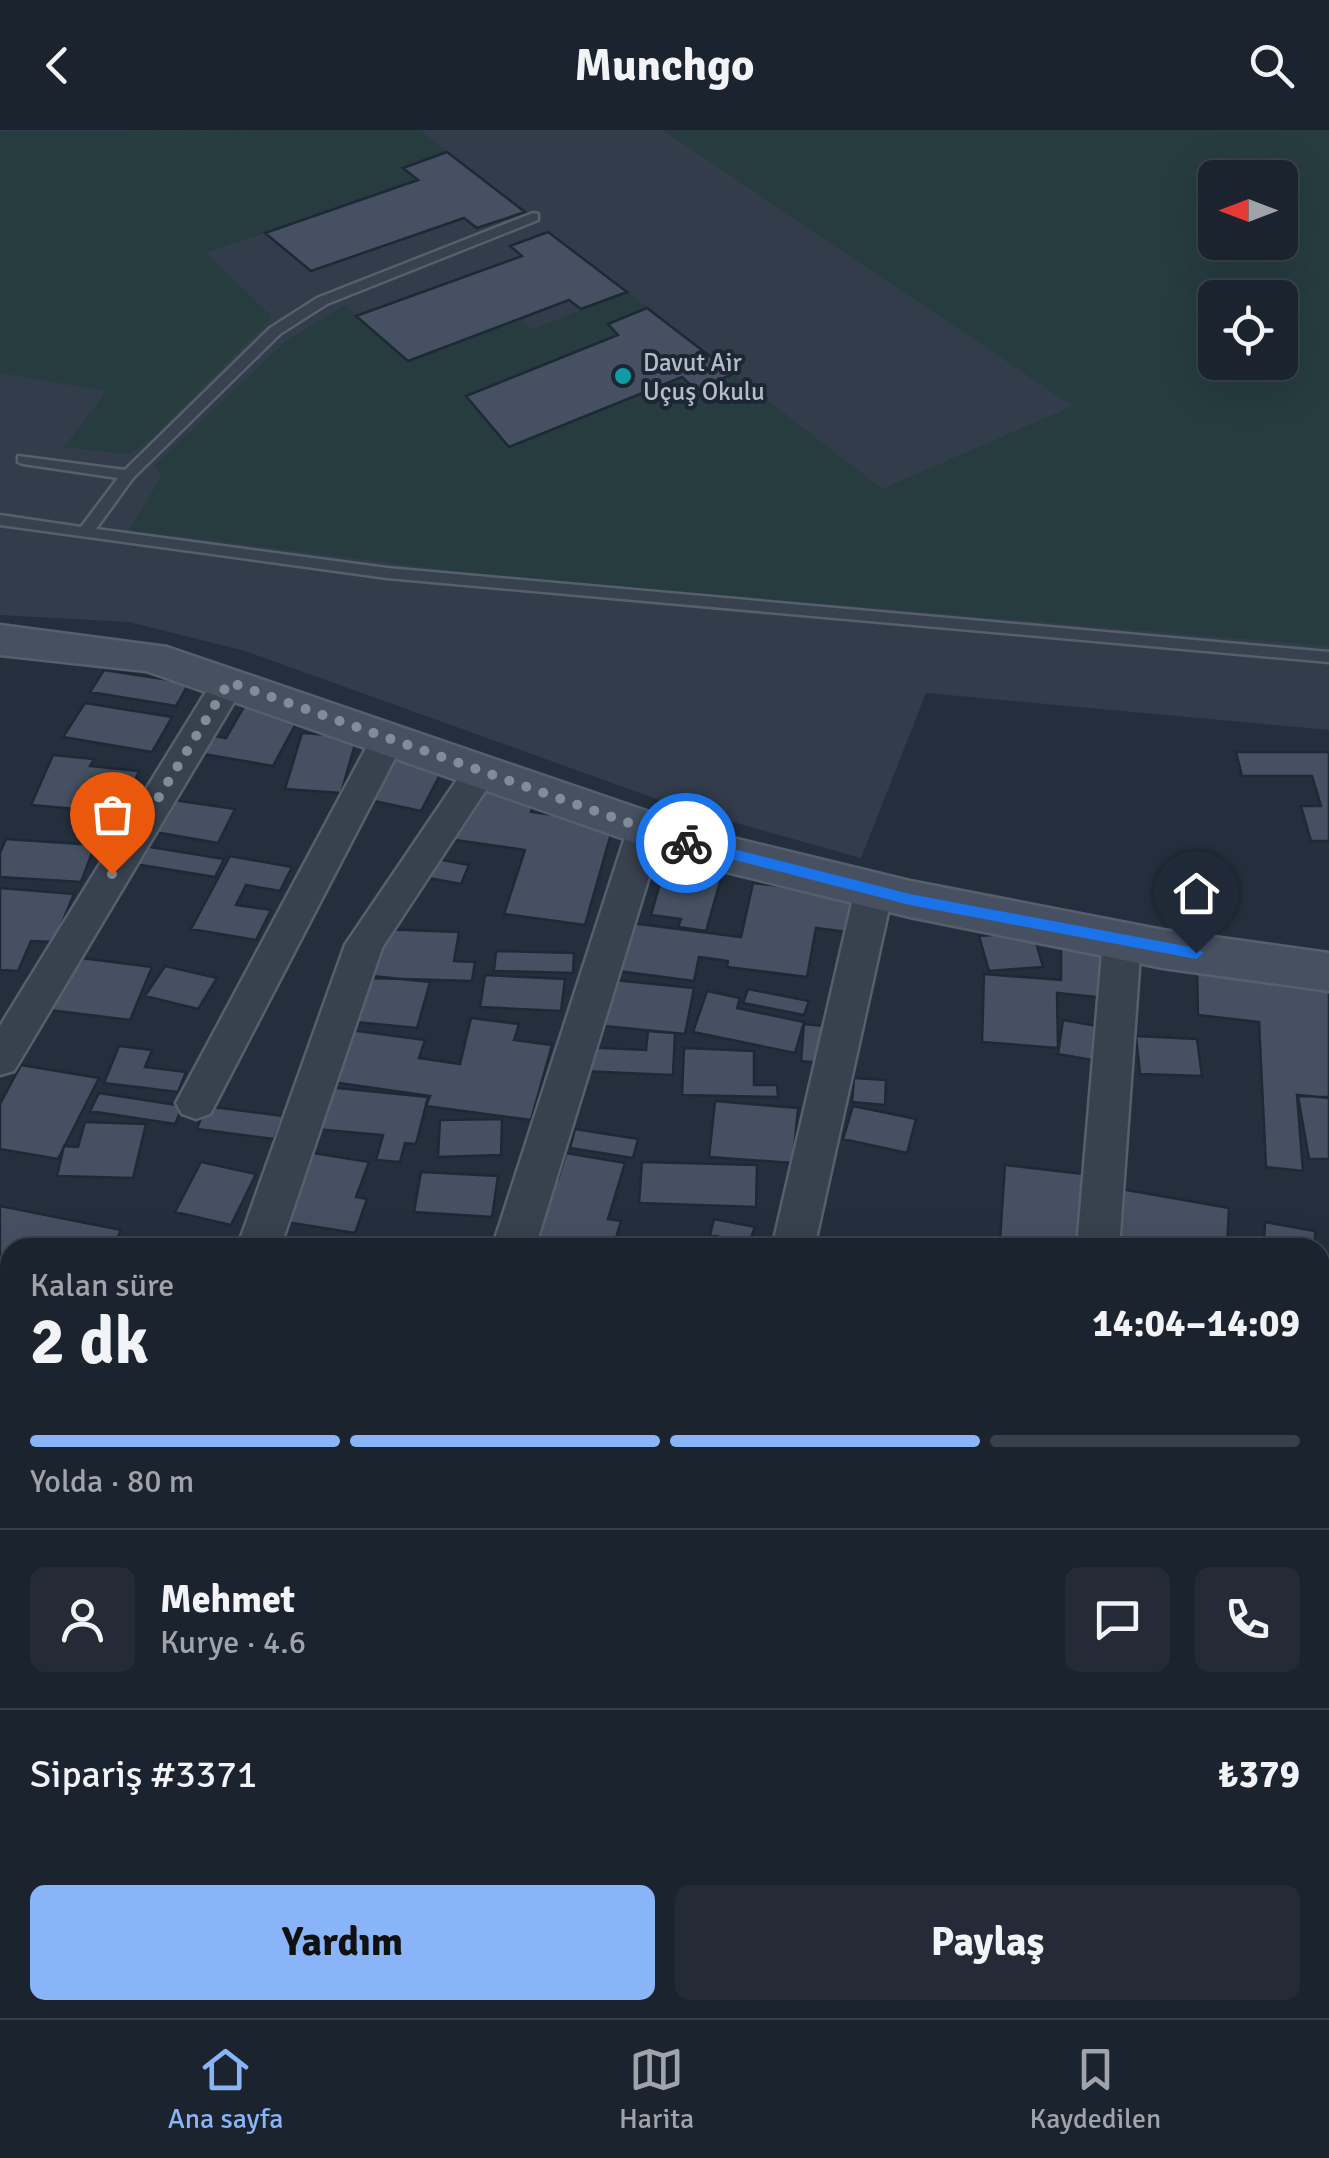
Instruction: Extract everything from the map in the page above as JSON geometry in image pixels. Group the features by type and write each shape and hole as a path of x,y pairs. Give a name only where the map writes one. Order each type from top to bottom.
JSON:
{"main road":[{"path":"0,640 151,658 389,737 698,847 874,890 1122,941 1329,972"}],"street":[{"path":"0,1060 229,682"},
{"path":"196,1103 389,737"},
{"path":"261,1238 364,944 481,770"},
{"path":"517,1238 646,828"},
{"path":"795,1238 874,890"},
{"path":"1099,1238 1122,941"}],"lane":[{"path":"85,532 128,476 275,331 322,301 533,217"},
{"path":"24,459 128,476"},
{"path":"0,520 387,574 1329,657"}],"shaded area":[{"path":"0,130 1329,130 1329,730 926,693 861,858 679,807 245,651 129,622 0,615"}],"green space":[{"path":"420,130 447,152 404,168 418,180 206,253 272,317 144,445 128,454 64,447 107,391 0,373 0,131"},
{"path":"663,130 1329,130 1329,646 494,576 129,530 162,476 154,466 284,343 344,305 408,361 518,319 533,329 627,292 882,489 1073,406"}],"building":[{"path":"447,152 525,212 477,228 464,218 311,271 265,233 418,180 403,168"},
{"path":"548,232 627,292 581,309 569,300 408,361 356,316 522,256 510,246"},
{"name":"Davut Air Uçuş Okulu","path":"647,308 733,374 696,390 682,377 509,447 466,396 618,335 608,324"},
{"path":"104,670 189,683 176,706 90,692"},
{"path":"85,703 172,717 152,752 63,737"},
{"path":"245,705 301,714 273,766 192,752 203,734 226,738"},
{"path":"302,733 357,737 341,793 285,789"},
{"path":"1236,752 1329,752 1329,841 1311,841 1301,806 1321,806 1312,776 1242,776"},
{"path":"53,755 94,759 90,766 139,771 121,813 31,805"},
{"path":"392,759 443,769 421,811 369,800"},
{"path":"466,789 535,797 531,812 614,823 585,925 504,914 525,850 448,839"},
{"path":"173,800 235,809 218,843 155,832"},
{"path":"6,839 95,845 81,882 0,877 0,853"},
{"path":"144,846 224,859 215,877 135,864"},
{"path":"230,856 292,867 280,891 246,885 236,905 271,910 256,940 191,929"},
{"path":"432,858 469,865 461,884 423,877"},
{"path":"665,866 722,875 706,931 678,927 681,919 651,915"},
{"path":"753,883 853,895 847,932 816,928 807,977 727,967 728,961 699,957 694,981 618,971 631,923 741,937"},
{"path":"0,888 74,894 54,942 31,941 18,971 0,970"},
{"path":"378,929 459,932 454,961 475,962 472,981 370,978"},
{"path":"1033,932 1043,967 989,971 979,936"},
{"path":"1061,939 1105,943 1106,998 1057,993 1058,1048 982,1042 984,974 1061,980"},
{"path":"496,951 574,953 573,973 494,971"},
{"path":"73,957 152,967 130,1020 49,1010"},
{"path":"165,966 217,978 198,1009 145,996"},
{"path":"1197,969 1329,982 1329,1098 1297,1095 1303,1171 1266,1167 1259,1022 1198,1015"},
{"path":"363,975 430,982 417,1028 355,1022"},
{"path":"485,975 565,979 561,1011 480,1007"},
{"path":"614,980 694,988 685,1034 604,1026"},
{"path":"748,989 809,1001 804,1015 743,1003"},
{"path":"707,991 740,998 737,1008 804,1022 795,1053 693,1032"},
{"path":"471,1018 519,1024 514,1040 552,1045 531,1120 426,1106 430,1096 332,1082 350,1030 425,1040 419,1058 460,1064"},
{"path":"1063,1020 1103,1027 1098,1061 1058,1054"},
{"path":"804,1024 824,1026 821,1063 801,1061"},
{"path":"648,1031 675,1033 673,1075 579,1071 581,1047 646,1050"},
{"path":"1136,1036 1197,1039 1202,1076 1140,1074"},
{"path":"119,1046 152,1050 145,1067 186,1072 178,1092 104,1083"},
{"path":"684,1048 754,1051 754,1085 777,1085 778,1097 682,1095"},
{"path":"21,1065 99,1078 58,1159 0,1149 0,1104"},
{"path":"854,1078 886,1080 885,1105 852,1102"},
{"path":"327,1087 428,1097 416,1144 405,1143 400,1162 376,1160 383,1135 315,1129"},
{"path":"99,1093 183,1106 175,1124 90,1111"},
{"path":"1298,1096 1329,1097 1329,1159 1309,1159"},
{"path":"715,1101 798,1108 793,1163 709,1157"},
{"path":"205,1106 283,1116 274,1139 197,1129"},
{"path":"853,1106 916,1119 907,1153 843,1139"},
{"path":"502,1119 501,1155 438,1157 440,1120"},
{"path":"85,1122 146,1124 133,1178 57,1176 64,1146 78,1147"},
{"path":"575,1129 638,1139 633,1158 570,1148"},
{"path":"283,1148 369,1162 356,1197 367,1199 355,1233 286,1222"},
{"path":"566,1153 625,1163 608,1219 621,1221 616,1238 526,1238 547,1177 558,1179"},
{"path":"201,1162 256,1174 231,1225 175,1212"},
{"path":"642,1162 757,1165 756,1207 639,1203"},
{"path":"1005,1165 1092,1175 1089,1238 1000,1238"},
{"path":"421,1172 498,1176 492,1217 414,1212"},
{"path":"1121,1189 1229,1208 1228,1238 1116,1238"},
{"path":"0,1206 121,1230 117,1238 0,1238"},
{"path":"714,1219 755,1227 751,1238 710,1235"},
{"path":"1265,1222 1315,1231 1315,1238 1264,1238"}],"way so far":[{"path":"112,874 229,682 686,843"}],"place":[{"name":"Davut Air Uçuş Okulu","path":"623,376"}],"route":[{"path":"686,843 910,899 1196,953"}]}
